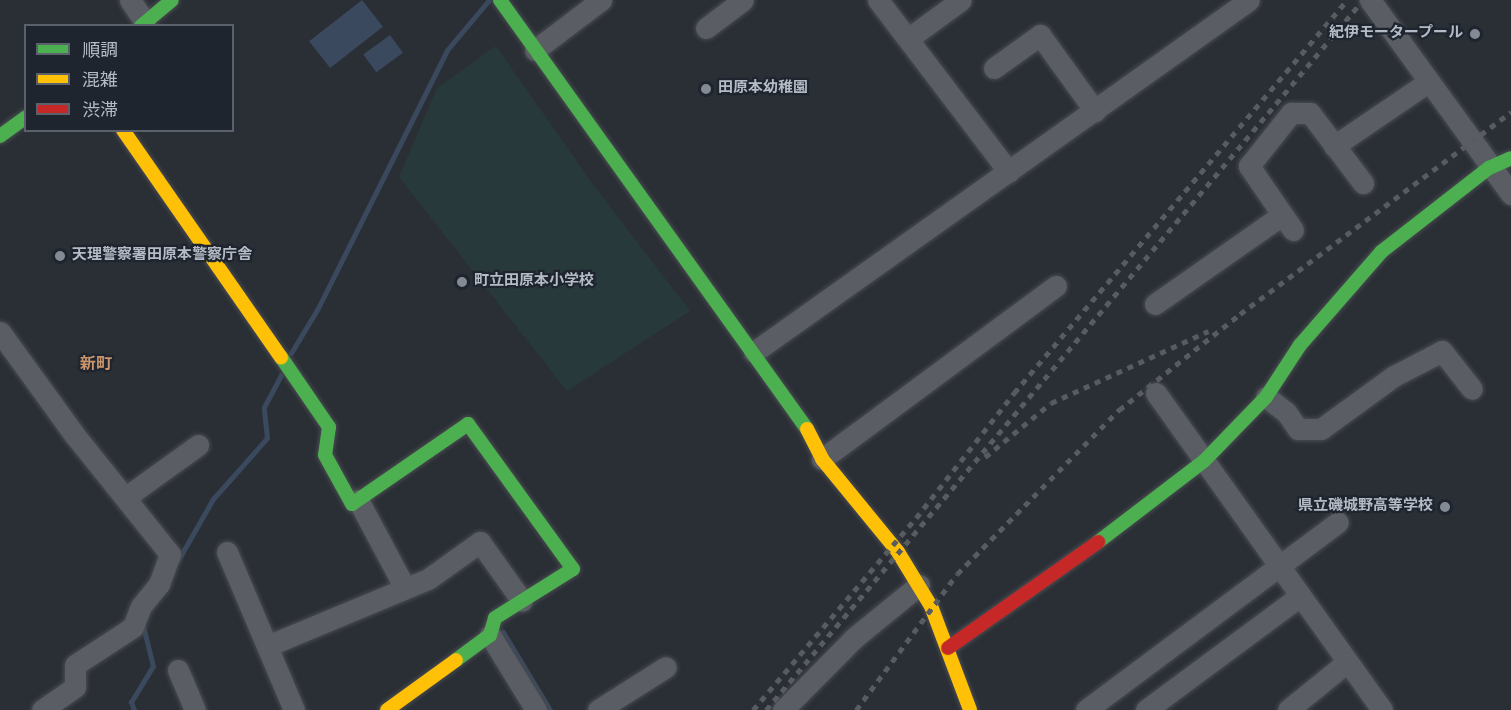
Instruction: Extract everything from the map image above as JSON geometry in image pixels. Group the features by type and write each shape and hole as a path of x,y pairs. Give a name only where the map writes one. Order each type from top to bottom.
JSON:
{"street":[{"path":"130,0 143,24 172,0"},
{"path":"500,0 799,413 822,459 898,552 920,585 948,648 970,710"},
{"path":"536,50 602,0"},
{"path":"706,28 743,0"},
{"path":"878,0 1009,172"},
{"path":"909,38 961,0"},
{"path":"754,352 1249,0"},
{"path":"1377,3 1428,82 1489,168 1511,194"},
{"path":"994,68 1040,35 1095,111"},
{"path":"1334,146 1428,82"},
{"path":"1155,304 1287,222 1249,166 1291,112 1310,113 1363,183"},
{"path":"0,136 24,118"},
{"path":"124,132 329,427 325,456 352,504 468,424 573,569 495,618 490,635 387,710"},
{"path":"948,648 1147,507 1204,461 1266,397 1300,345 1381,252 1489,168 1511,158"},
{"path":"822,459 1056,286"},
{"path":"0,332 73,433 170,554 159,584 141,606 133,627 75,665 75,687 42,710"},
{"path":"1266,397 1286,412 1298,429 1321,429 1394,376 1442,351 1472,389"},
{"path":"1156,393 1382,710"},
{"path":"126,497 198,445"},
{"path":"358,500 405,588"},
{"path":"1086,710 1338,522"},
{"path":"267,646 428,579 480,542 522,601"},
{"path":"227,552 294,710"},
{"path":"783,710 854,638 920,585"},
{"path":"1146,710 1300,596"},
{"path":"490,635 536,710"},
{"path":"1298,707 1347,662"},
{"path":"598,710 666,667"},
{"path":"178,670 195,710"}],"shaded area":[{"path":"496,46 592,183 690,311 567,391 399,177 437,88"}],"water":[{"path":"362,0 383,27 330,68 309,41"},
{"path":"390,35 403,53 376,72 363,54"}],"waterway":[{"path":"291,353 318,308 447,50 489,0"},
{"path":"177,562 213,499 267,438 264,407 281,375"},
{"path":"134,710 131,702 153,666 142,622"},
{"path":"503,632 550,710"}],"railway":[{"path":"753,710 916,518 1014,393 1347,0"},
{"path":"766,710 1363,0"},
{"path":"856,710 957,574 1119,410 1240,314 1511,112"},
{"path":"985,457 1051,403 1208,331"}],"traffic: fast":[{"path":"143,24 172,0"},
{"path":"500,0 807,429"},
{"path":"0,136 24,118"},
{"path":"1098,542 1204,461 1266,397 1300,345 1381,252 1489,168 1511,158"},
{"path":"281,357 329,427 325,455 352,504 468,424 573,569 495,618 490,635 456,660"}],"traffic: slow":[{"path":"124,132 281,357"},
{"path":"807,429 822,459 898,552 931,606 970,710"},
{"path":"387,710 456,660"}],"traffic: jam":[{"path":"948,648 1098,542"}],"place":[{"name":"紀伊モータープール","path":"1475,34"},
{"name":"田原本幼稚園","path":"706,89"},
{"name":"天理警察署田原本警察庁舎","path":"60,256"},
{"name":"町立田原本小学校","path":"462,282"},
{"name":"県立磯城野高等学校","path":"1445,507"}],"district":[{"name":"新町","path":"96,365"}]}
